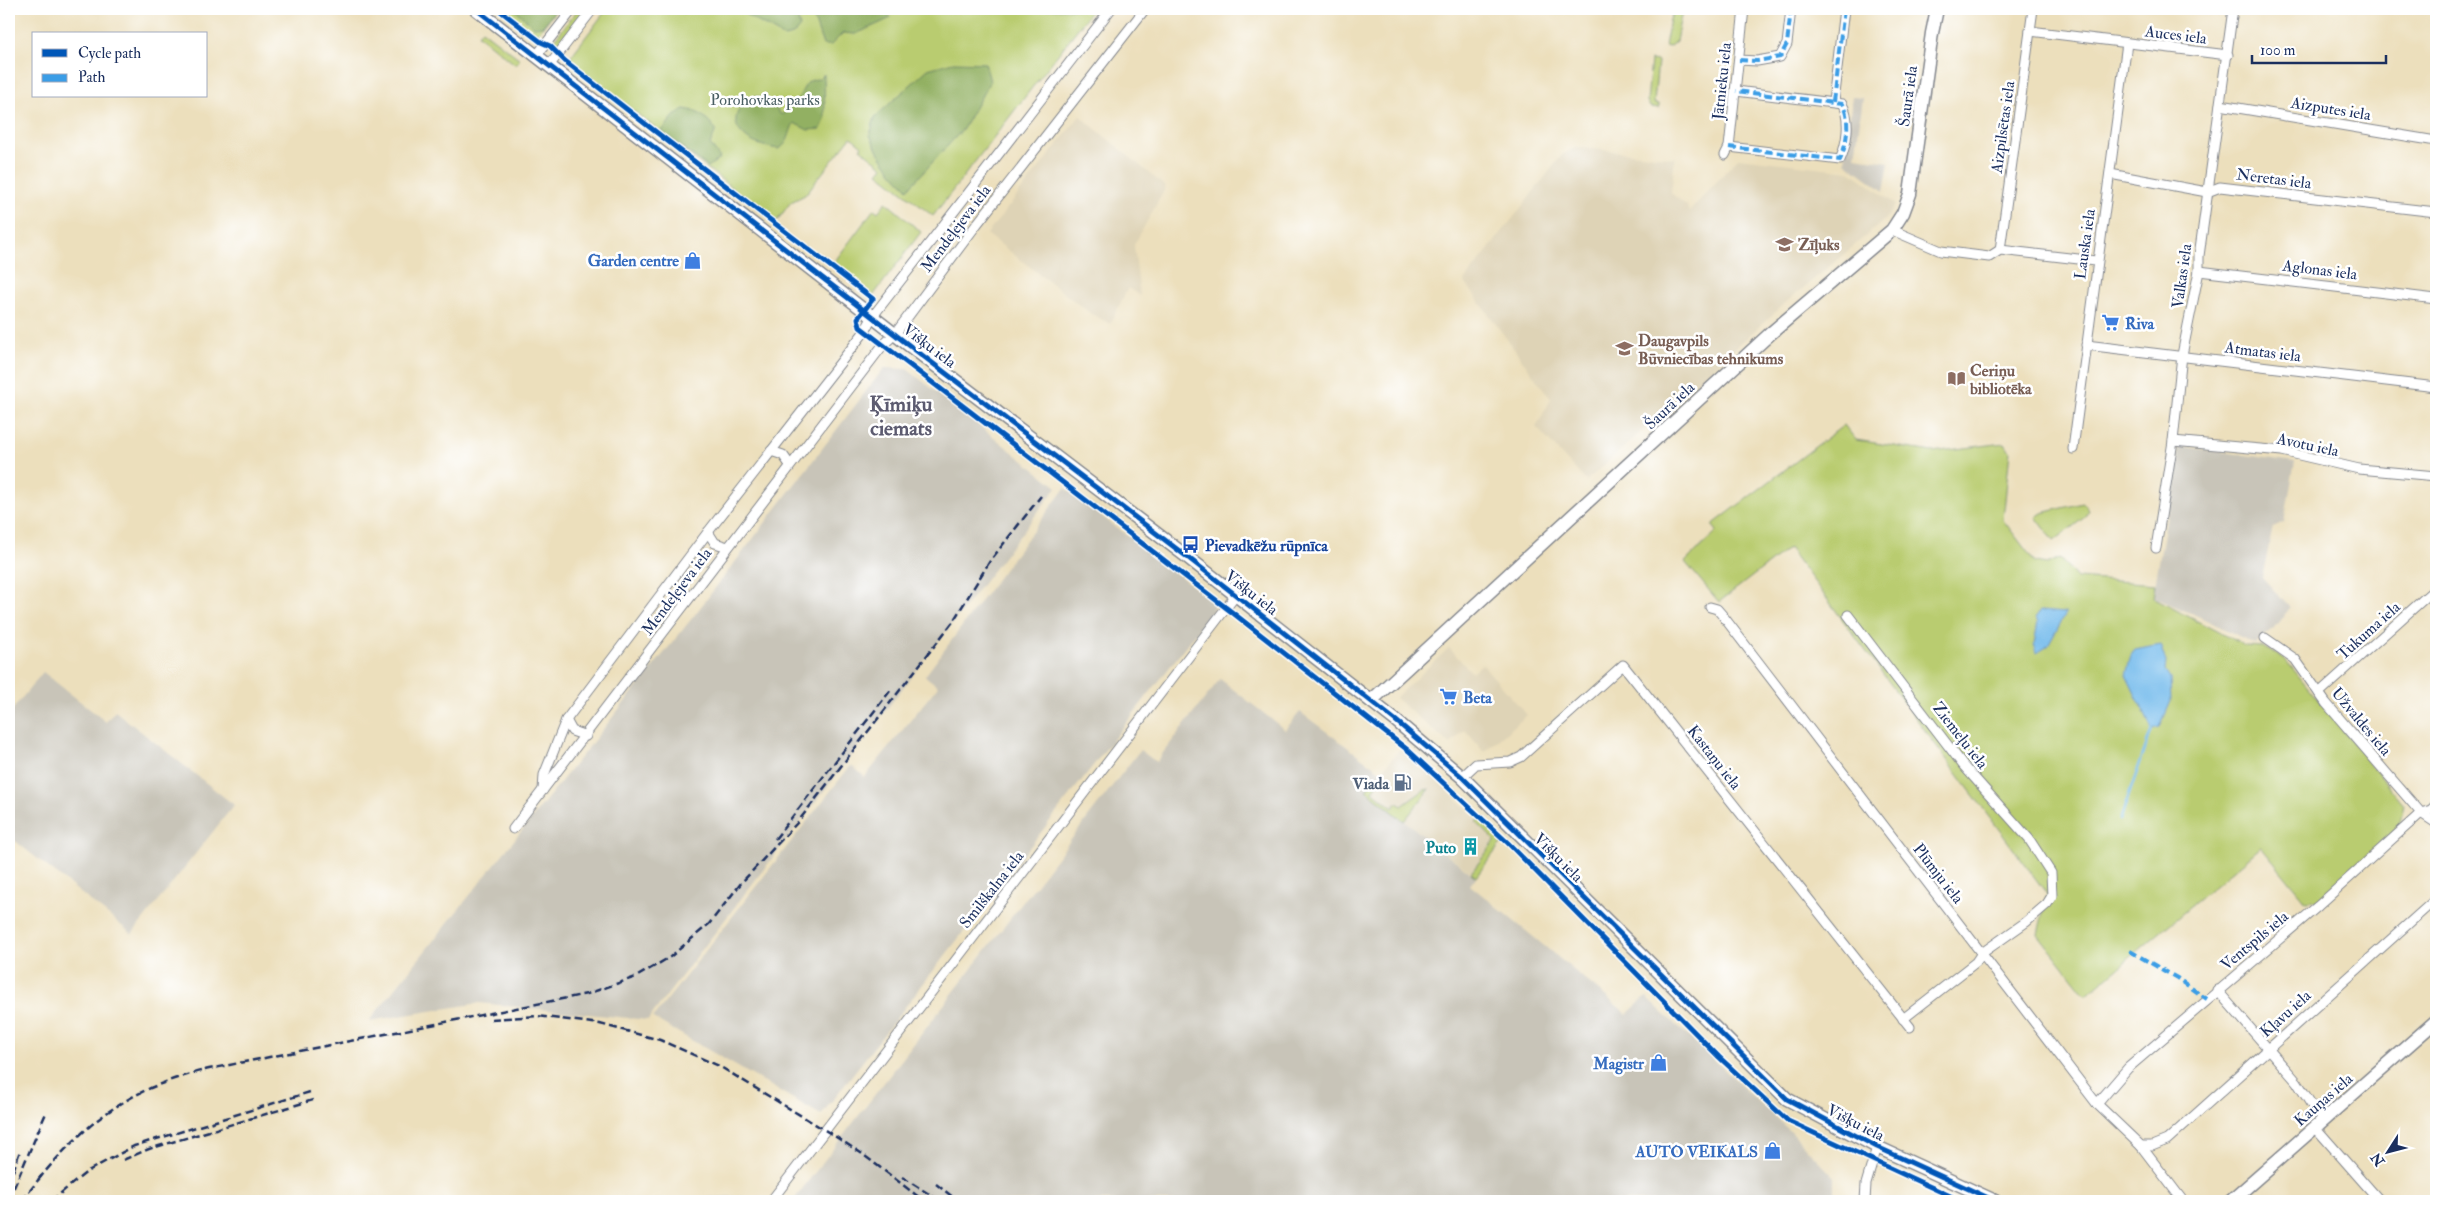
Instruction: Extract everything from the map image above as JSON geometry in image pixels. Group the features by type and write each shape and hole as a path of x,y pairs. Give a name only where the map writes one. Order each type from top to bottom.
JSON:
{"street":[{"name":"Višķu iela","path":"476,9 1371,701 1462,777 1774,1089 1798,1106 1878,1148 1995,1201"},
{"path":"537,56 573,9"},
{"path":"549,66 593,9"},
{"name":"Mendeļejeva iela","path":"543,790 544,775 566,720 708,532 865,331 873,316 1111,9"},
{"name":"Mendeļejeva iela","path":"543,790 883,345 895,334 977,224 1145,9"},
{"name":"Jātnieku iela","path":"1744,9 1736,91 1727,151 1840,160 1844,151 1847,113 1842,104 1833,102"},
{"path":"1739,60 1757,61 1780,57 1787,44 1791,9"},
{"path":"1736,91 1833,102 1844,9"},
{"name":"Šaurā iela","path":"1371,701 1771,333 1892,230 1903,213 1910,194 1937,9"},
{"name":"Aizpilsētas iela","path":"2000,250 2033,9"},
{"name":"Valkas iela","path":"2156,548 2173,441 2182,355 2200,271 2199,256 2207,192 2228,55 2233,9"},
{"name":"Auces iela","path":"2030,30 2228,55"},
{"name":"Lauska iela","path":"2073,449 2096,261 2110,174 2127,43"},
{"name":"Aizputes iela","path":"2220,105 2436,141"},
{"name":"Neretas iela","path":"2110,174 2207,192 2220,186 2436,212"},
{"path":"1892,230 1941,251 1989,257 2000,250 2096,261"},
{"name":"Aglonas iela","path":"2200,271 2436,299"},
{"name":"Atmatas iela","path":"2086,345 2182,355 2436,387"},
{"name":"Avotu iela","path":"2173,441 2282,452 2358,469 2436,476"},
{"path":"771,451 783,455 790,466"},
{"path":"708,532 716,543 728,547"},
{"name":"Tukuma iela","path":"2320,693 2436,588"},
{"name":"Smilškalna iela","path":"771,1201 1236,595"},
{"name":"Plūmju iela","path":"1710,607 1717,609 1727,620 2097,1104 2141,1146 2183,1201"},
{"name":"Ziemeļu iela","path":"1848,615 1963,765 2029,839 2051,873 2052,896 2047,904 2026,922 1982,953"},
{"name":"Užvaldes iela","path":"2265,638 2294,659 2421,814 2436,823"},
{"name":"Kastaņu iela","path":"1462,777 1476,764 1510,762 1521,757 1623,665 1910,1027"},
{"path":"566,720 572,731 586,736"},
{"path":"513,829 543,790"},
{"name":"Ventspils iela","path":"2097,1104 2128,1068 2217,990 2318,906 2421,814 2436,805"},
{"name":"Kļavu iela","path":"2141,1146 2152,1146 2167,1140 2436,899"},
{"path":"1903,1019 1976,962 1982,953"},
{"path":"2217,990 2297,1082 2320,1123 2380,1201"},
{"name":"Kauņas iela","path":"2231,1201 2436,1021"},
{"path":"1865,1201 1866,1184 1878,1148"}],"shaded area":[{"path":"1852,97 1863,98 1855,157 1889,162 1884,191 1845,162"},
{"path":"1080,116 1166,187 1134,245 1140,296 1128,288 1110,324 1090,313 987,234"},
{"name":"Daugavpils Būvniecības tehnikums","path":"1577,147 1675,158 1671,193 1687,206 1689,212 1738,158 1850,171 1895,204 1888,216 1880,224 1789,300 1586,481 1536,427 1551,399 1464,281 1562,155"},
{"path":"884,368 907,369 1057,487 648,1020 479,1003 369,1021 693,617"},
{"path":"2179,446 2295,462 2284,522 2273,527 2262,577 2290,608 2272,630 2255,644 2200,617 2153,597"},
{"path":"1065,488 1215,603 1211,614 821,1115 653,1018 851,765 865,777 938,686 925,676"},
{"path":"1449,648 1472,673 1482,664 1527,715 1484,752 1465,730 1450,744 1395,698"},
{"path":"43,672 106,722 115,711 234,805 132,934 9,836 9,714"},
{"path":"1220,679 1285,730 1300,712 1381,772 1367,791 1476,877 1470,885 1627,1014 1646,997 1790,1131 1834,1177 1834,1201 793,1201 1140,750 1156,762"},
{"path":"1400,749 1428,772 1499,840 1472,873 1366,790"},
{"path":"743,1196 742,1201 644,1201 651,1200"}],"green space":[{"path":"501,9 557,9 536,36"},
{"path":"514,9 557,9 543,26 534,27"},
{"path":"578,9 588,9 557,49 551,44"},
{"name":"Porohovkas parks","path":"607,9 1093,9 933,216 878,173 883,167 860,149 862,146 851,137 805,195 791,202 776,222 568,60"},
{"path":"743,9 795,9 800,27 793,35 784,37 743,13"},
{"path":"821,9 830,9 835,15 842,9 885,9 891,18 856,34 843,33 831,45 823,45 813,16"},
{"path":"1675,10 1682,11 1676,41 1669,47 1665,46 1670,19"},
{"path":"482,30 520,59 516,65 478,35"},
{"path":"1651,60 1658,61 1654,103 1659,104 1659,108 1650,107 1647,101"},
{"path":"953,62 985,63 990,81 963,129 908,189 892,172 878,152 870,135 875,117 928,69"},
{"path":"824,74 825,119 821,129 808,130 794,123 787,141 778,149 755,143 741,133 736,116 748,100 755,96 771,100 780,114 784,114 798,98 808,82 819,79"},
{"path":"684,109 694,111 703,116 716,130 710,144 720,158 708,167 661,131 674,116"},
{"path":"886,202 921,232 873,296 832,265 874,209 878,212"},
{"path":"1844,425 1856,440 1932,452 2005,443 2010,451 2003,520 2035,562 2047,564 2060,558 2077,578 2155,584 2153,598 2245,646 2262,647 2284,658 2404,805 2399,827 2318,900 2305,901 2261,847 2086,995 2038,934 2047,894 1789,548 1719,602 1685,562 1717,531 1712,525"},
{"path":"2083,503 2088,510 2085,517 2054,541 2036,517 2042,513"},
{"path":"1381,772 1378,782 1372,791 1393,808 1397,803 1402,806 1424,790 1430,789 1404,821 1366,790"},
{"path":"1479,819 1503,841 1476,877 1471,873 1495,841 1476,822"}],"water":[{"path":"2040,611 2066,613 2048,646 2037,653 2034,644 2038,622 2035,618"},
{"path":"2160,645 2166,662 2165,671 2170,679 2171,701 2160,727 2152,729 2126,675 2131,655 2135,650"}],"waterway":[{"path":"2120,820 2152,729"}],"railway":[{"path":"38,1180 76,1139 113,1108 134,1096 181,1077 209,1069 587,994 636,977 670,957 709,924 742,882 797,823 952,623 990,561 1041,496"},
{"path":"775,839 890,691"},
{"path":"491,1019 538,1016 600,1024 660,1040 719,1066 833,1135 861,1153 924,1201"},
{"path":"51,1201 88,1171 134,1146 310,1092"},
{"path":"123,1160 149,1149 313,1100"},
{"path":"9,1199 46,1113"},
{"path":"9,1183 20,1151"},
{"path":"22,1201 42,1175"},
{"path":"902,1177 940,1201"},
{"path":"936,1184 958,1201"}],"marked path":[{"path":"1739,60 1757,61 1780,57 1787,44 1791,9"},
{"path":"1833,102 1844,9"},
{"path":"1729,147 1840,160 1845,147 1847,124 1842,104 1736,91"},
{"path":"2130,951 2177,978 2207,999"}],"cycle path":[{"path":"476,9 910,346 1186,556 1395,720 1462,777 1787,1099 1877,1147 1995,1201"},
{"path":"498,9 541,42 550,46 565,61 873,299 858,318 860,327 1233,613 1409,751 1508,843 1719,1057 1788,1121 1961,1201"}],"place":[{"name":"Zīļuks","path":"1784,244"},
{"name":"Garden centre","path":"693,260"},
{"name":"Riva","path":"2111,323"},
{"name":"Daugavpils Būvniecības tehnikums","path":"1624,349"},
{"name":"Ceriņu bibliotēka","path":"1956,379"},
{"name":"Pievadkēžu rūpnīca","path":"1191,545"},
{"name":"Beta","path":"1449,697"},
{"name":"Viada","path":"1403,783"},
{"name":"Puto","path":"1470,847"},
{"name":"Magistr","path":"1658,1063"},
{"name":"AUTO VEIKALS","path":"1772,1151"}],"district":[{"name":"Ķīmiķu ciemats","path":"901,416"}]}
